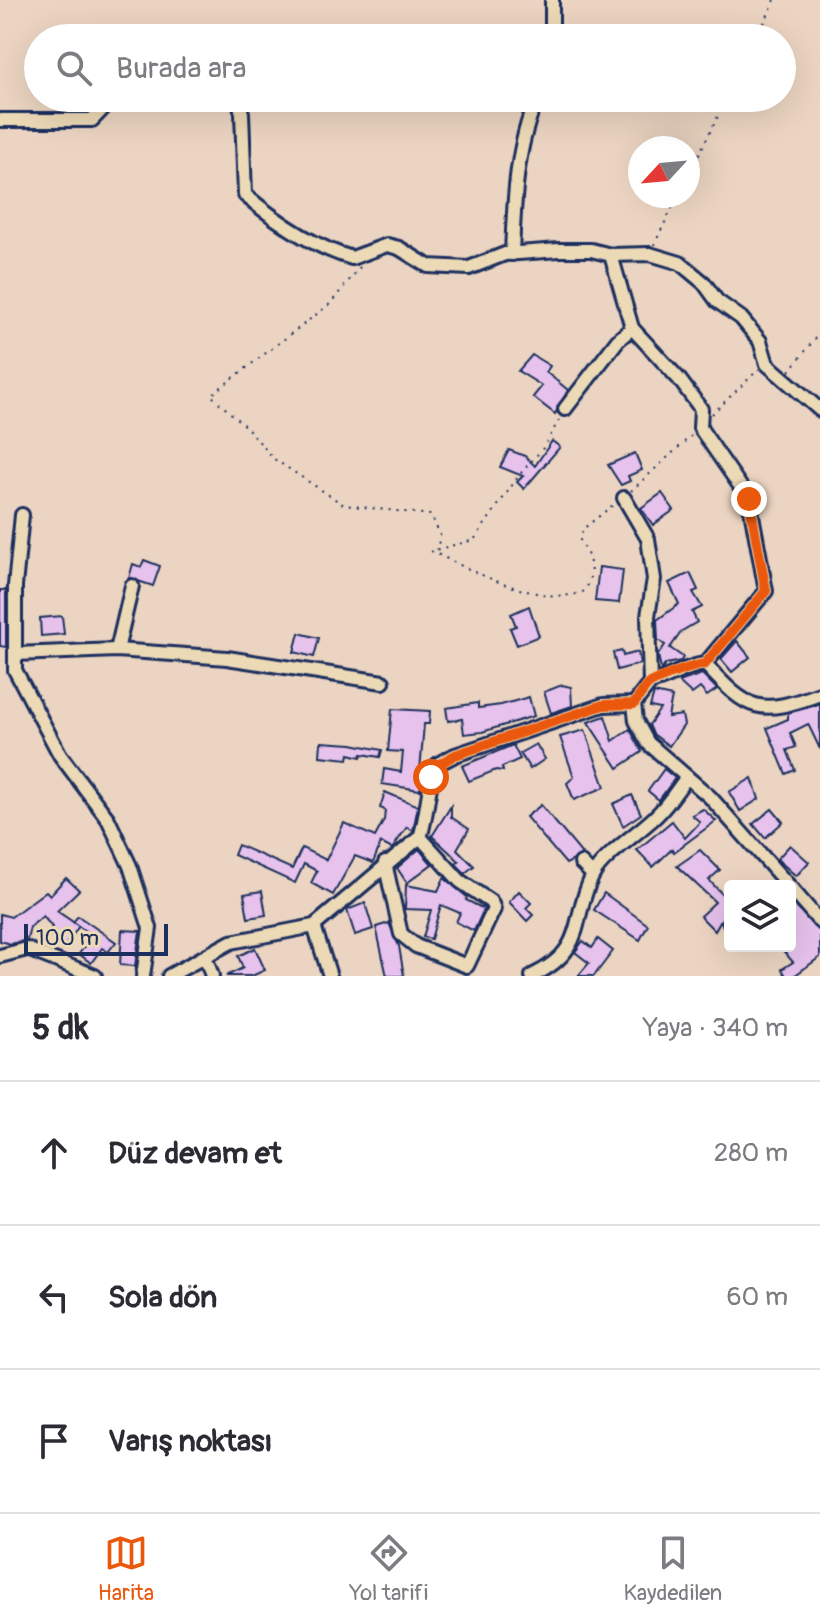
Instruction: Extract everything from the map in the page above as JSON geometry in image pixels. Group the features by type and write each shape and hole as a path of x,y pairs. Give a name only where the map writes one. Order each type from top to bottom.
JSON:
{"street":[{"path":"552,0 552,24"},
{"path":"0,120 92,120 100,112"},
{"path":"242,112 245,195 274,220 343,256 352,258 387,245 399,248 428,266 469,268 512,254 591,250 611,255 650,254 680,263 704,283 717,301 741,318 760,341 767,364 820,410"},
{"path":"512,254 520,156 531,112"},
{"path":"611,255 632,328 679,379 701,409 700,428 749,499 766,591 705,664 686,667 666,679 650,683 634,704 636,721 648,743 710,797 783,880"},
{"path":"565,409 618,340 632,328"},
{"path":"624,498 648,539 654,579 648,616 650,683"},
{"path":"22,515 15,586 15,670 60,755 108,819 130,866 150,928 143,976"},
{"path":"117,650 132,586"},
{"path":"15,654 117,650 227,658 383,682"},
{"path":"705,664 747,704 767,709 820,694"},
{"path":"169,976 206,959 231,942 314,926 385,863 420,837 427,819 431,777 436,766 455,755 577,713 603,705 634,704"},
{"path":"532,976 547,969 566,950 578,929 593,875 660,813 687,777"},
{"path":"385,863 401,934 416,946 467,966 494,909 491,902 460,881 420,837"},
{"path":"581,863 593,875"},
{"path":"796,895 820,922"},
{"path":"314,926 330,976"},
{"path":"0,956 27,949 95,976"},
{"path":"206,959 212,976"}],"path":[{"path":"764,24 775,0"},
{"path":"700,152 720,112"},
{"path":"650,254 672,208"},
{"path":"365,251 363,263 330,304 211,395 249,430 274,459 344,505 431,515 441,537 437,548"},
{"path":"784,379 820,332"},
{"path":"565,409 544,447 520,474 474,540 431,551 496,582 570,597 585,591 592,577 591,558 580,540 583,529 624,498 700,428 750,374 767,364"}],"building":[{"path":"532,355 550,366 546,372 568,390 555,414 533,397 542,386 518,371"},
{"path":"552,441 560,447 524,489 517,482 523,476 500,467 509,450 525,456 535,466"},
{"path":"635,453 642,470 628,476 630,481 621,485 608,465"},
{"path":"662,493 674,510 653,525 641,508"},
{"path":"144,560 160,566 153,586 129,578 133,564 141,567"},
{"path":"599,567 623,570 619,603 595,601"},
{"path":"690,573 698,590 693,592 702,607 692,612 697,622 682,631 670,648 683,657 681,661 666,664 661,670 658,655 665,645 658,640 657,620 679,604 669,583"},
{"path":"0,590 6,590 6,647 0,646"},
{"path":"529,606 539,636 517,645 510,628 516,626 511,614"},
{"path":"62,616 64,634 41,636 40,618"},
{"path":"299,633 319,638 314,657 294,652"},
{"path":"737,641 750,657 732,672 721,659"},
{"path":"622,651 623,656 638,652 640,664 617,670 613,653"},
{"path":"702,674 717,689 707,696 700,688 692,694 679,682"},
{"path":"562,685 571,687 572,706 551,713 544,692"},
{"path":"654,693 672,697 668,717 682,715 684,725 669,746 653,734 649,725 660,709 650,707"},
{"path":"529,697 534,716 482,732 464,734 462,719 448,721 446,708 478,703 478,708 501,705"},
{"path":"820,704 820,749 808,724 790,733 796,747 787,750 795,770 786,774 767,728 788,719 788,713"},
{"path":"392,709 430,711 429,724 424,724 420,771 424,772 420,790 382,784 384,769 401,772 403,752 388,751"},
{"path":"605,716 613,741 630,729 642,752 618,768 588,722"},
{"path":"585,730 605,787 574,800 567,783 574,777 560,737"},
{"path":"321,742 382,750 380,757 362,754 361,757 349,754 348,759 320,756"},
{"path":"536,744 545,759 530,769 520,753"},
{"path":"513,745 520,759 502,767 503,771 496,770 469,781 462,766"},
{"path":"664,769 675,778 659,800 648,791"},
{"path":"752,778 759,799 740,811 729,792"},
{"path":"385,792 418,806 413,831 407,827 392,849 381,843 373,863 355,856 333,895 311,883 317,871 304,864 295,883 234,855 238,845 292,869 302,848 326,860 344,823 375,837 384,820 385,810 380,808"},
{"path":"632,795 641,814 623,826 613,804"},
{"path":"541,805 582,854 566,864 526,817"},
{"path":"451,806 451,817 469,829 457,849 474,866 465,873 456,864 459,861 432,836"},
{"path":"703,809 716,821 674,852 672,849 653,867 637,850 672,821 685,838 700,822 692,815"},
{"path":"772,809 783,822 765,838 753,824"},
{"path":"790,845 809,862 796,876 777,859"},
{"path":"419,849 432,864 407,883 397,868"},
{"path":"700,850 720,870 709,880 722,894 724,892 724,916 715,931 700,916 715,902 677,866"},
{"path":"66,878 79,890 57,911 79,926 65,946 47,934 52,927 43,916 30,927 27,940 11,944 0,941 0,914 11,917 46,891 50,895"},
{"path":"444,878 467,897 466,900 484,909 474,931 456,922 460,913 441,905 431,939 423,937 431,910 405,909 406,885 438,891"},
{"path":"262,891 266,915 248,918 244,894"},
{"path":"519,891 531,903 526,908 533,915 527,921 509,902"},
{"path":"604,893 648,925 640,940 594,910"},
{"path":"365,903 373,929 355,935 347,910"},
{"path":"796,907 820,931 820,957 794,976 786,976 782,969 793,962 784,952 796,952"},
{"path":"78,916 116,942 108,952 102,948 91,963 79,954 92,936 73,922"},
{"path":"389,923 399,946 404,976 387,976 376,927"},
{"path":"122,930 140,931 135,966 120,965"},
{"path":"598,939 613,951 594,976 578,976 589,963 575,952 583,941 592,948"},
{"path":"255,948 265,970 252,976 226,976 243,968 238,956"}],"route":[{"path":"431,777 436,766 455,755 603,705 634,704 650,683 666,679 686,667 705,664 766,591 759,539 749,499"}]}
